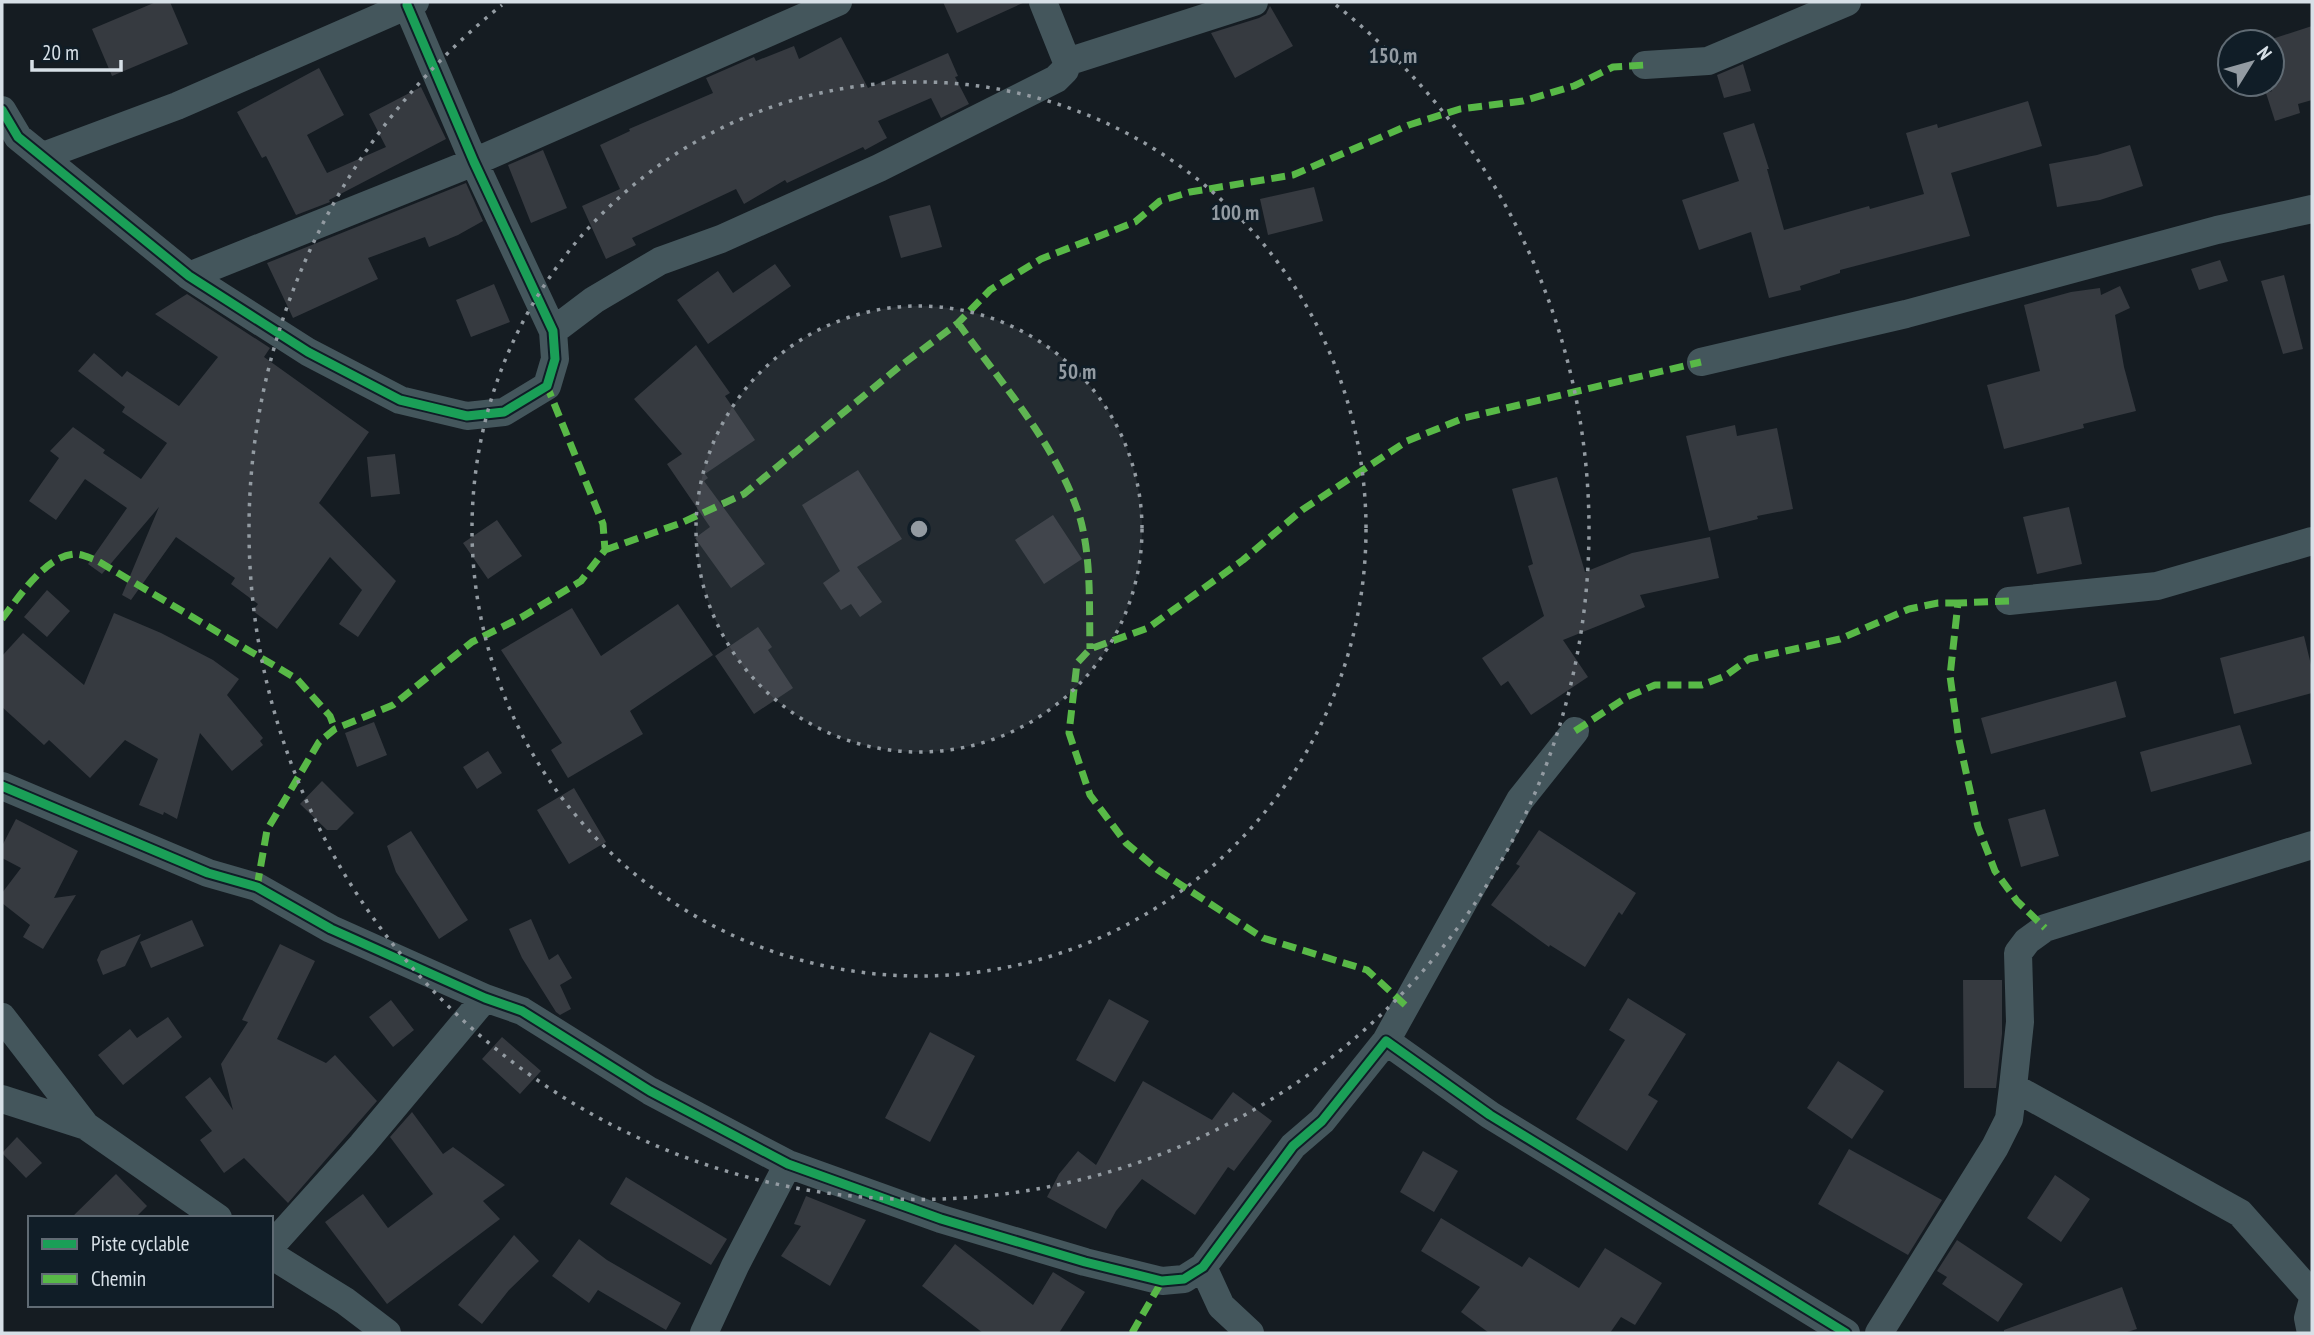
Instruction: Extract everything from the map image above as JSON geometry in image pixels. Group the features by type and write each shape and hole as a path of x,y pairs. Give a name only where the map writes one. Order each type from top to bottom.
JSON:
{"street":[{"path":"189,276 474,162 838,2"},
{"path":"553,331 594,300 660,261 721,239 879,168 1056,79 1065,70 1067,62 1043,2"},
{"path":"1067,62 1254,2"},
{"path":"1644,65 1708,61 1847,2"},
{"path":"2,110 18,137 189,276 308,352 400,400 467,416 504,412 547,386 555,359 553,331 474,162 411,3 177,106 43,156"},
{"path":"1701,362 1906,314 2217,230 2312,209"},
{"path":"2009,601 2157,586 2312,541"},
{"path":"2,786 208,873 257,887 331,929 485,999 522,1011 650,1091 788,1164 941,1219 1085,1262 1162,1281 1184,1279 1203,1267 1293,1146 1322,1121 1386,1041 1520,800 1574,731"},
{"path":"1879,1333 1995,1147 2009,1119 2020,1022 2018,953 2027,941 2045,928 2312,845"},
{"path":"273,1244 362,1145 485,999"},
{"path":"2,1017 86,1126"},
{"path":"1386,1041 1490,1115 1846,1333"},
{"path":"2013,1087 2240,1213 2312,1294"},
{"path":"2,1099 86,1126 215,1216"},
{"path":"704,1333 734,1266 788,1164"},
{"path":"273,1256 345,1301 387,1333"},
{"path":"1203,1267 1221,1306 1250,1333"},
{"path":"2311,1333 2308,1318 2312,1303"}],"building":[{"path":"156,2 170,2 188,44 112,76 92,29"},
{"path":"943,2 1025,2 957,33"},
{"path":"1270,6 1293,46 1235,78 1211,33 1259,18 1266,14"},
{"path":"2312,26 2312,100 2298,104 2300,113 2275,121 2268,98 2286,98 2286,34"},
{"path":"841,37 868,88 948,53 958,76 955,77 969,104 941,118 931,98 878,121 887,138 865,150 863,147 787,183 785,180 744,204 736,189 632,238 636,245 606,259 582,206 620,189 600,145 630,131 629,129 713,93 706,78 754,57 756,61 794,46 799,59"},
{"path":"1743,64 1751,91 1724,98 1717,75"},
{"path":"319,68 344,115 307,135 327,173 386,147 369,114 421,87 446,139 329,200 330,202 296,215 266,156 262,158 237,112"},
{"path":"2028,101 2042,146 1951,173 1970,236 1840,270 1840,273 1800,286 1801,290 1769,298 1751,232 1699,250 1682,200 1739,181 1723,133 1754,123 1784,230 1924,194 1906,133 1937,124 1938,128"},
{"path":"2130,145 2143,186 2100,200 2057,207 2049,164 2097,155"},
{"path":"543,150 567,208 531,223 508,165"},
{"path":"466,183 483,221 429,247 425,237 368,258 378,279 293,318 267,263"},
{"path":"1314,187 1323,221 1268,235 1260,199"},
{"path":"930,205 942,247 901,258 889,216"},
{"path":"2220,260 2228,281 2199,290 2191,269"},
{"path":"775,264 791,286 708,344 677,300 718,271 733,293"},
{"path":"2284,275 2303,349 2283,354 2261,281"},
{"path":"494,284 510,322 471,337 456,300"},
{"path":"2120,286 2130,308 2115,315 2124,367 2136,411 2083,424 2084,428 2004,449 1987,385 2040,371 2024,305 2071,292 2100,288 2101,295"},
{"path":"187,294 270,348 264,357 369,432 319,503 396,581 358,637 339,624 362,590 330,557 277,629 253,611 258,604 231,584 235,578 176,537 131,600 122,595 159,507 102,574 88,564 127,508 85,479 56,520 29,501 59,458 50,451 73,427 105,450 103,453 141,479 167,443 122,412 125,407 78,371 94,353 122,377 127,371 179,406 218,357 155,314"},
{"path":"696,345 730,393 725,396 755,440 705,474 708,478 704,481 765,564 731,588 695,538 710,527 667,464 682,454 634,399"},
{"path":"1735,425 1737,436 1777,428 1793,509 1757,516 1758,519 1709,531 1686,436"},
{"path":"395,454 400,494 371,497 367,457"},
{"path":"858,470 902,539 857,567 882,602 860,617 851,604 841,610 823,583 840,571 802,505"},
{"path":"1557,477 1585,572 1632,553 1710,537 1719,578 1640,595 1645,607 1563,640 1588,677 1531,715 1508,681 1501,686 1482,658 1544,616 1528,566 1533,564 1512,489"},
{"path":"2069,507 2082,564 2037,574 2023,517"},
{"path":"1053,515 1082,559 1044,584 1015,540"},
{"path":"497,520 522,556 488,579 463,543"},
{"path":"47,590 70,611 47,637 24,617"},
{"path":"678,604 713,655 630,711 643,734 568,778 551,750 562,743 501,650 572,608 601,656"},
{"path":"114,613 213,660 239,679 227,695 263,738 260,741 263,745 232,771 200,733 177,819 139,805 158,759 125,740 90,778 49,740 44,745 2,707 2,656 23,633 84,685"},
{"path":"758,627 772,647 768,650 793,688 754,714 715,656"},
{"path":"2304,636 2312,669 2312,693 2234,714 2220,658"},
{"path":"2116,681 2126,717 1991,754 1981,718"},
{"path":"374,722 387,755 357,767 345,733"},
{"path":"2240,725 2252,764 2151,792 2140,752"},
{"path":"488,751 502,773 477,789 463,767"},
{"path":"322,781 354,813 337,830 327,830 300,804"},
{"path":"574,788 606,842 569,864 537,810"},
{"path":"2045,809 2059,856 2021,867 2008,819"},
{"path":"16,819 78,851 54,898 76,895 43,949 23,937 30,925 2,903 2,893 21,868 2,858 2,846"},
{"path":"1539,830 1636,893 1622,915 1619,912 1585,967 1550,945 1549,947 1491,905 1520,866 1516,864"},
{"path":"411,831 468,920 439,939 396,872 387,846"},
{"path":"531,919 549,960 558,954 572,978 560,985 571,1009 560,1015 522,958 509,929"},
{"path":"192,920 204,946 151,968 140,942"},
{"path":"141,934 125,966 103,975 97,960 101,951"},
{"path":"280,944 315,961 277,1039 326,1063 335,1055 377,1101 288,1203 244,1158 224,1173 200,1140 212,1131 185,1097 210,1077 233,1110 221,1064 248,1022 242,1020"},
{"path":"1963,980 2002,980 2002,1034 1996,1088 1964,1088"},
{"path":"1628,998 1686,1034 1648,1095 1658,1101 1627,1151 1576,1119 1625,1040 1609,1030"},
{"path":"1109,999 1149,1021 1115,1082 1076,1060"},
{"path":"391,1000 414,1030 393,1047 369,1017"},
{"path":"168,1017 182,1037 123,1085 98,1055 130,1029 137,1038"},
{"path":"930,1032 975,1056 930,1142 885,1118"},
{"path":"502,1037 541,1071 520,1094 482,1059"},
{"path":"1838,1061 1884,1091 1852,1139 1807,1108"},
{"path":"1143,1081 1212,1120 1233,1092 1272,1121 1234,1171 1228,1167 1195,1215 1142,1179 1116,1211 1106,1229 1047,1197 1059,1174 1078,1151 1096,1165"},
{"path":"412,1112 443,1154 453,1147 505,1185 483,1201 500,1219 387,1304 325,1222 363,1194 388,1228 433,1194 390,1137"},
{"path":"17,1137 42,1163 26,1178 2,1153"},
{"path":"1849,1149 1942,1200 1908,1255 1818,1204"},
{"path":"1423,1151 1458,1171 1434,1212 1400,1192"},
{"path":"116,1174 147,1206 137,1216 73,1216"},
{"path":"2055,1175 2090,1199 2061,1242 2027,1218"},
{"path":"626,1177 727,1239 711,1265 610,1204"},
{"path":"806,1196 866,1220 830,1286 781,1256 801,1226 794,1224"},
{"path":"1441,1218 1522,1267 1529,1257 1579,1288 1605,1248 1662,1283 1635,1325 1621,1317 1610,1333 1489,1333 1461,1312 1480,1287 1421,1251"},
{"path":"514,1235 539,1261 509,1290 482,1324 458,1305"},
{"path":"579,1239 607,1260 681,1303 666,1330 598,1290 589,1303 552,1276"},
{"path":"1957,1240 2023,1284 1998,1322 1942,1284 1947,1277 1937,1271"},
{"path":"955,1244 1033,1305 1053,1272 1085,1292 1059,1333 983,1333 922,1286"},
{"path":"2122,1287 2137,1329 2124,1333 2004,1333 2004,1330"}],"marked path":[{"path":"605,550 681,523 744,494 899,367 958,323 990,290 1041,259 1135,222 1160,201 1190,192 1293,175 1409,125 1460,109 1523,101 1574,86 1613,67 1645,65"},
{"path":"958,323 1039,434 1076,506 1087,558 1090,649"},
{"path":"1405,1005 1367,970 1263,938 1158,870 1126,843 1090,795 1069,733 1077,663 1090,649 1148,628 1243,560 1302,510 1407,441 1464,418 1701,362"},
{"path":"257,887 267,830 319,742 335,729 393,705 472,642 522,617 581,581 605,550 603,524 547,386"},
{"path":"2,619 25,589 53,562 64,556 86,556 297,679 330,716 335,729"},
{"path":"2009,601 1958,603 1950,676 1959,740 1978,827 1995,871 2017,901 2045,928"},
{"path":"1575,731 1627,697 1655,685 1702,685 1725,676 1749,659 1840,639 1909,609 1938,603 1958,603"},
{"path":"1132,1333 1162,1281"}],"cycle path":[{"path":"2,110 18,137 189,276 308,352 400,400 467,416 504,412 547,386 555,359 553,331 474,162 407,5"},
{"path":"2,786 208,873 257,887 331,929 485,998 522,1011 650,1091 788,1164 941,1219 1085,1262 1162,1281 1184,1279 1203,1267 1293,1146 1322,1121 1386,1041 1490,1115 1846,1333"}]}
